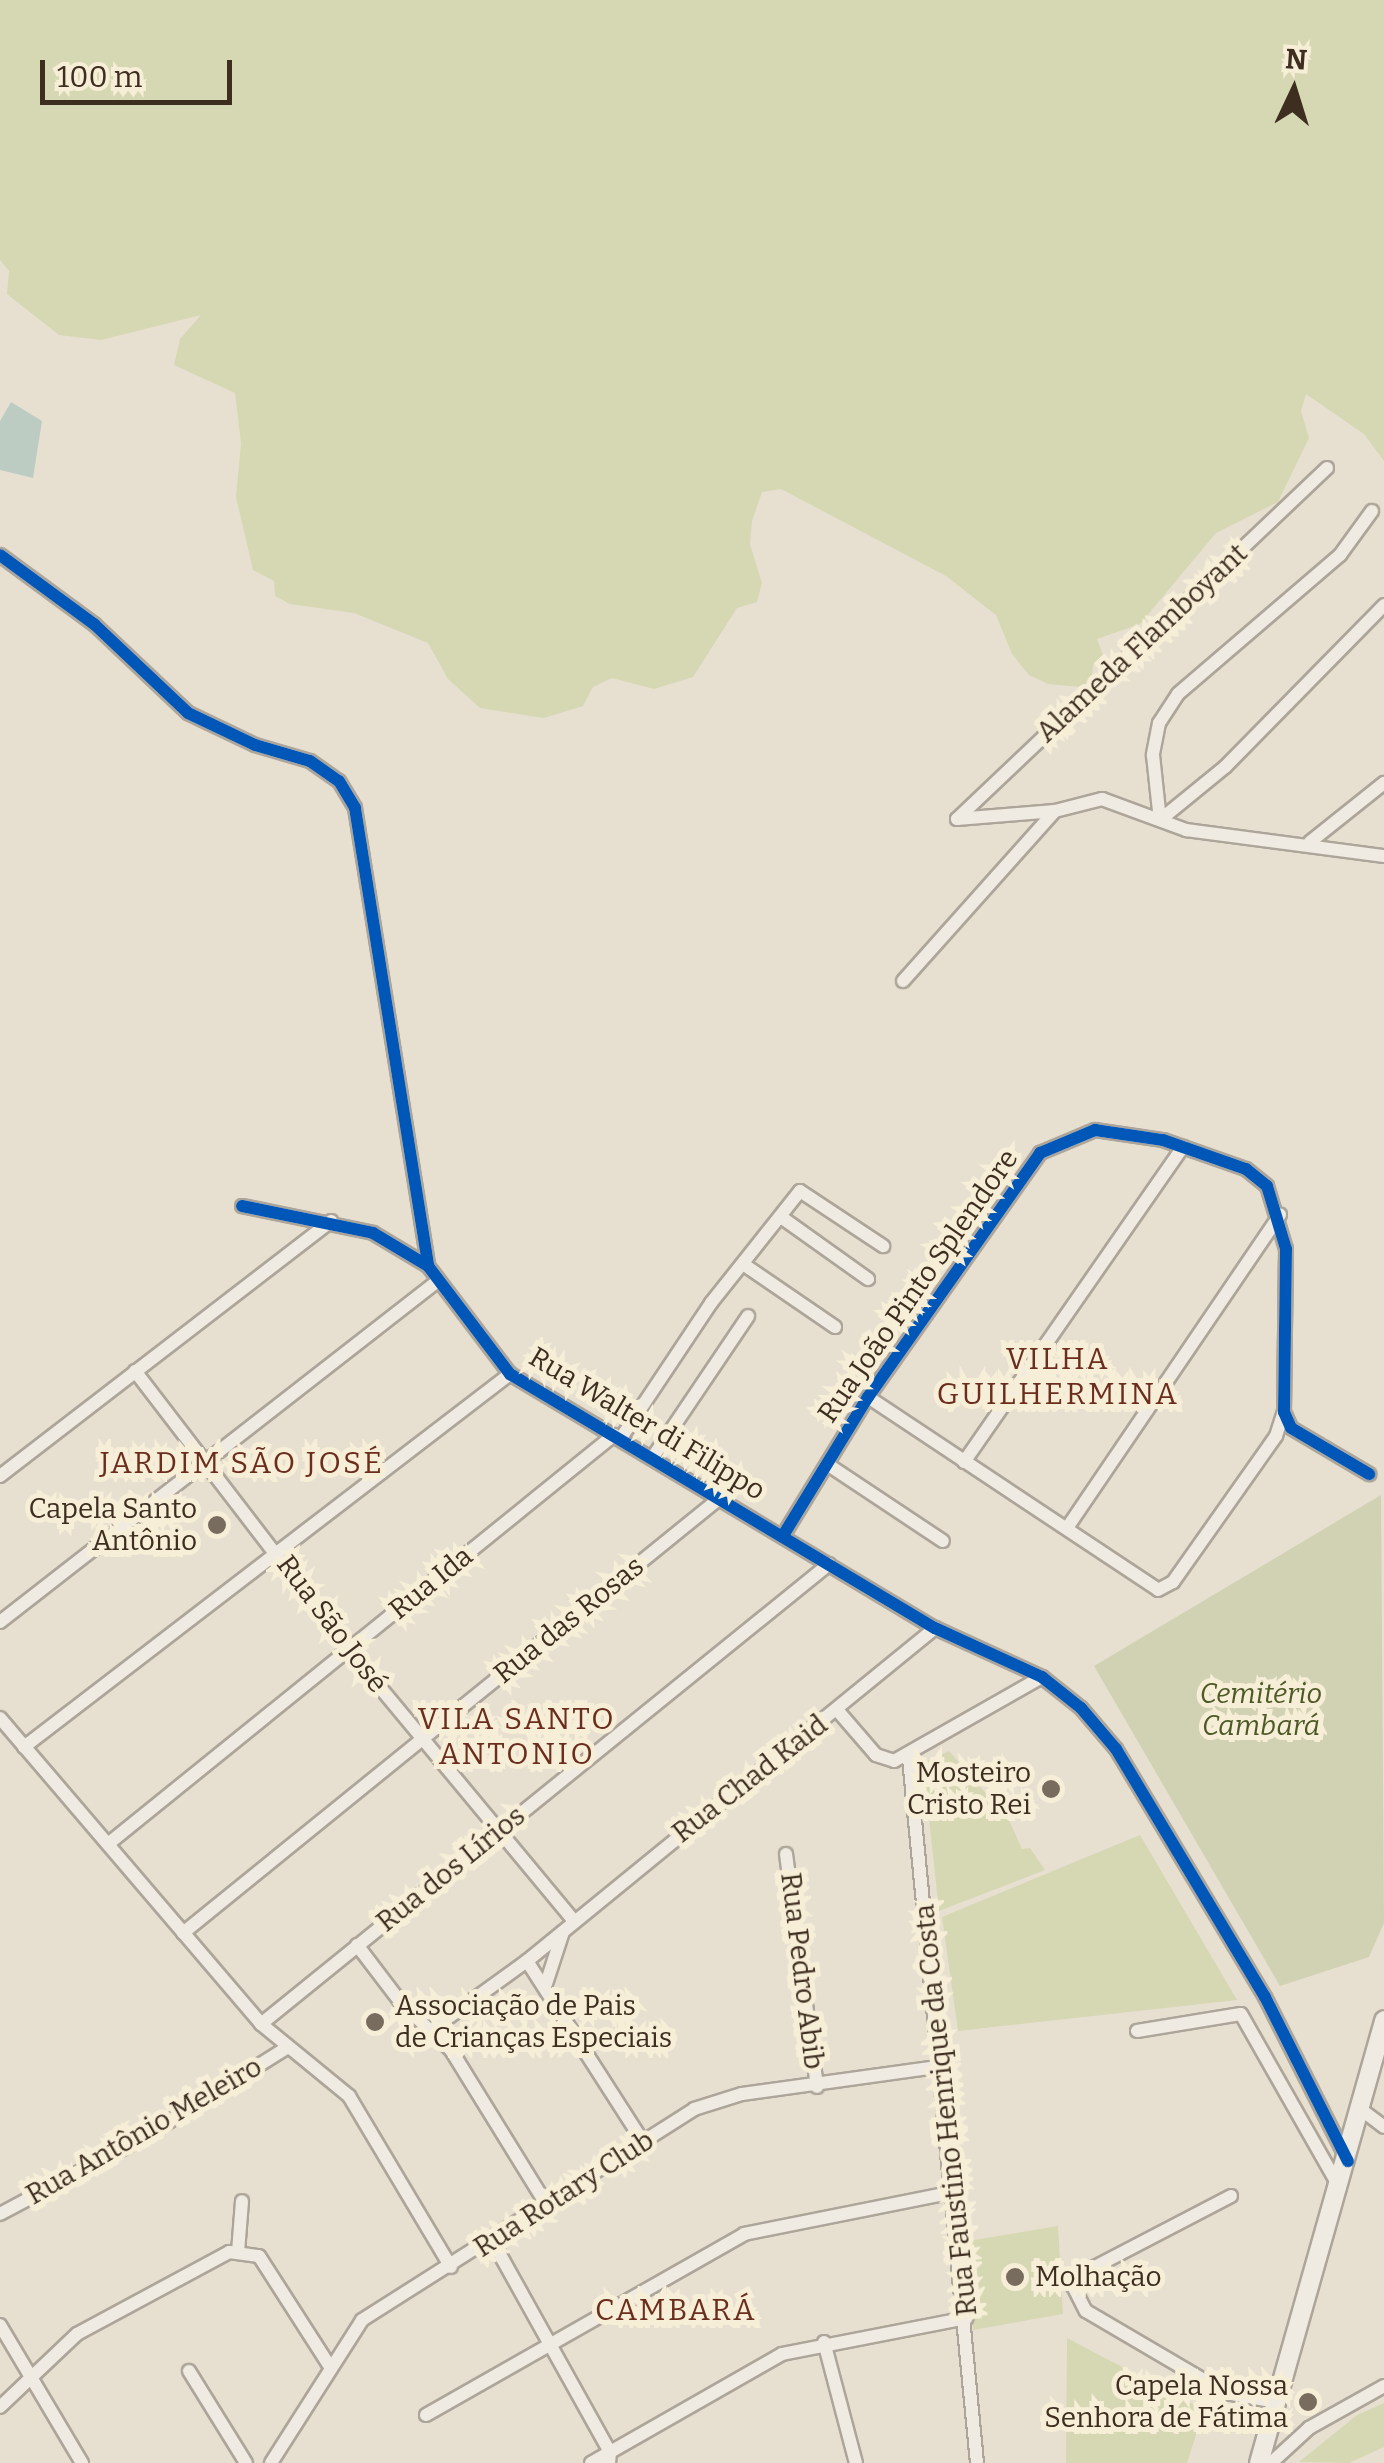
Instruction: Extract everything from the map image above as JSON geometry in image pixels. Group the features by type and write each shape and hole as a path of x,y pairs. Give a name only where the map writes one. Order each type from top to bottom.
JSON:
{"street":[{"name":"Alameda Flamboyant","path":"1055,812 957,818 1327,468"},
{"path":"1160,820 1152,755 1159,723 1178,694 1340,555 1372,510"},
{"path":"0,555 94,624 188,713 255,745 310,761 339,781 356,808 428,1266"},
{"path":"1160,820 1225,768 1384,605"},
{"path":"1310,842 1384,783"},
{"path":"903,982 1055,812 1102,799 1218,835 1310,842 1384,856"},
{"name":"Rua João Pinto Splendore","path":"784,1534 868,1397 1040,1152 1095,1130 1129,1131 1183,1147 1246,1169 1266,1186 1280,1216 1286,1249 1284,1412"},
{"path":"964,1462 1183,1147"},
{"path":"868,1279 781,1217 796,1193 808,1190 884,1246"},
{"name":"Rua Walter di Filippo","path":"242,1206 331,1221 373,1233 428,1266 510,1374 936,1628 1042,1678 1081,1708 1116,1749 1264,1998 1348,2162"},
{"path":"1067,1528 1280,1216"},
{"name":"Rua Ida","path":"108,1844 618,1436 711,1303 746,1266 781,1217"},
{"path":"0,1476 331,1221"},
{"path":"746,1266 834,1327"},
{"path":"0,1622 438,1280"},
{"path":"653,1457 748,1316"},
{"name":"Rua São José","path":"135,1370 280,1554 349,1650 568,1924"},
{"path":"24,1746 280,1554 510,1374"},
{"path":"868,1397 1067,1528 1150,1588 1166,1589 1276,1436 1284,1412"},
{"path":"1284,1412 1292,1428 1369,1474"},
{"path":"827,1464 942,1541"},
{"name":"Rua das Rosas","path":"183,1933 421,1736 722,1497"},
{"name":"Rua dos Lírios","path":"261,2024 829,1564"},
{"name":"Rua Chad Kaid","path":"434,2028 527,1961 936,1628"},
{"path":"838,1711 876,1755 910,1758 1042,1678"},
{"path":"0,1718 261,2024 350,2096 451,2267"},
{"name":"Rua Faustino Henrique da Costa","path":"910,1758 967,2318 977,2463"},
{"name":"Rua Pedro Abib","path":"786,1854 816,2087"},
{"path":"546,1984 568,1924"},
{"path":"357,1945 409,2012 434,2028 546,2204"},
{"path":"527,1961 546,1984 643,2142"},
{"path":"1137,2031 1241,2014 1340,2189"},
{"path":"1259,2463 1363,2111 1384,2020"},
{"name":"Rua Antônio Meleiro","path":"0,2214 143,2138 288,2048"},
{"name":"Rua Rotary Club","path":"271,2463 362,2320 493,2242 643,2142 717,2100 943,2066"},
{"path":"1363,2111 1384,2127"},
{"path":"426,2415 744,2234 954,2192"},
{"path":"1232,2196 1079,2275 1073,2286 1086,2311 1226,2393 1277,2402"},
{"path":"238,2252 242,2201"},
{"path":"493,2242 552,2341 609,2457"},
{"path":"0,2407 30,2374 94,2324 198,2264 238,2252 259,2256 331,2368"},
{"path":"590,2463 609,2457 738,2375 824,2342 967,2318"},
{"path":"0,2325 82,2463"},
{"path":"824,2342 852,2462"},
{"path":"189,2371 246,2463"},
{"path":"1271,2463 1309,2428 1384,2386"}],"green space":[{"path":"0,0 1384,0 1384,461 1364,434 1306,394 1301,411 1309,438 1278,502 1216,533 1140,624 1097,639 1104,658 1093,665 1091,688 1048,684 1029,675 1012,654 996,615 946,576 781,489 762,492 752,521 750,544 762,583 757,602 737,608 693,677 654,689 612,678 593,687 583,706 544,718 480,708 448,679 428,643 354,613 290,604 275,596 274,581 253,570 236,497 241,443 235,393 174,365 180,339 201,315 101,340 59,335 7,294 9,271 0,260"},
{"name":"Cemitério Cambará","path":"1381,1495 1384,1923 1369,1957 1280,1986 1094,1666"},
{"path":"949,1751 1009,1820 1022,1849 1030,1848 1045,1870 939,1911 923,1763"},
{"path":"1140,1835 1237,2000 958,2031 942,1917"},
{"name":"Molhação","path":"1058,2226 1063,2314 973,2330 968,2241"},
{"path":"1067,2338 1204,2410 1187,2463 1066,2463"},
{"path":"1384,2403 1384,2447 1349,2463 1299,2462 1357,2415"}],"shaded area":[{"path":"11,402 42,421 33,478 0,470 0,421"}],"cycle path":[{"path":"0,555 94,624 188,713 255,745 310,761 339,781 355,808 428,1266"},
{"path":"784,1534 868,1397 1040,1153 1095,1130 1163,1140 1246,1169 1267,1186 1286,1249 1284,1412 1291,1428 1369,1474"},
{"path":"242,1206 373,1233 428,1266 510,1374 935,1628 1042,1677 1081,1708 1116,1749 1265,1997 1348,2161"}],"place":[{"name":"Capela Santo Antônio","path":"217,1525"},
{"name":"Mosteiro Cristo Rei","path":"1051,1789"},
{"name":"Associação de Pais de Crianças Especiais","path":"375,2022"},
{"name":"Molhação","path":"1015,2277"},
{"name":"Capela Nossa Senhora de Fátima","path":"1308,2402"}],"district":[{"name":"VILHA GUILHERMINA","path":"1058,1376"},
{"name":"JARDIM SÃO JOSÉ","path":"242,1463"},
{"name":"VILA SANTO ANTONIO","path":"517,1736"},
{"name":"CAMBARÁ","path":"676,2310"}]}
